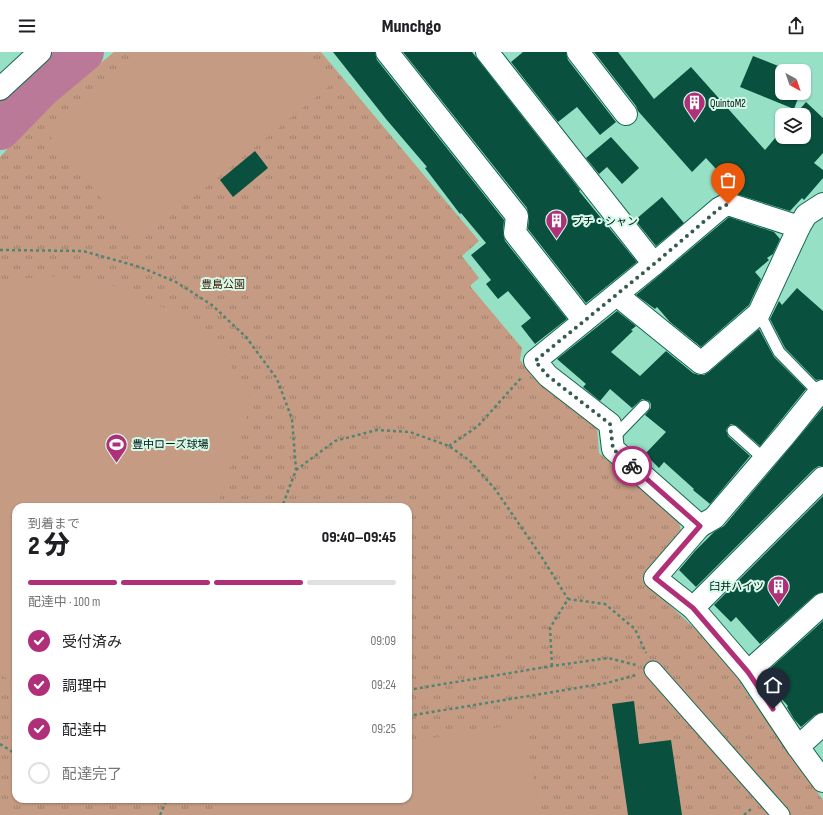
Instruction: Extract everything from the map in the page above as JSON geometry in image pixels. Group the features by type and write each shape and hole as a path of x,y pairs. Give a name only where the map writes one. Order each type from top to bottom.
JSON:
{"street":[{"path":"0,89 40,52"},
{"path":"387,52 517,216 515,233 584,321"},
{"path":"487,52 654,264"},
{"path":"578,52 626,114"},
{"path":"700,526 613,449 610,424 548,376 535,361 617,295 720,208 728,204 799,227"},
{"path":"617,295 702,363 759,313 806,215 823,204"},
{"path":"821,392 714,518 700,526 655,578 693,608 748,672 798,747 823,781"},
{"path":"693,608 823,478"},
{"path":"748,672 823,604"},
{"path":"654,670 781,815"},
{"path":"798,747 823,724"}],"lane":[{"path":"759,313 779,352 821,392"},
{"path":"611,439 644,406"},
{"path":"733,431 764,459"}],"path":[{"path":"0,250 83,251 140,267 176,282 212,305 246,337 277,379 292,419 296,470 284,503"},
{"path":"449,446 478,426 535,361"},
{"path":"296,470 335,441 377,430 410,432 449,446 470,461 495,489 541,556 568,599"},
{"path":"552,666 550,628 568,599"},
{"path":"568,599 605,604 635,629 654,670"},
{"path":"412,689 608,658 654,670"},
{"path":"412,715 607,683 654,670"},
{"path":"0,744 12,752"},
{"path":"160,815 166,803"}],"green space":[{"name":"豊島公園","path":"114,52 321,52 479,241 462,256 479,278 470,286 522,348 520,360 533,377 597,428 599,453 679,522 681,531 642,579 724,656 749,696 823,800 823,815 0,815 0,157 39,114"},
{"path":"148,52 308,52 333,83 138,243 48,134"},
{"name":"豊中ローズ球場","path":"48,276 85,279 121,288 155,302 196,329 222,354 245,386 249,400 246,421 218,503 12,503 12,682 0,674 0,281"},
{"path":"525,723 539,815 220,815 218,803 412,803 412,741"}],"building":[{"path":"333,52 375,52 377,60 504,220 503,232 505,241 567,319 535,344 521,326 531,318 508,291 498,299 486,284 491,280 471,255 486,243 461,213 460,214 425,168 427,167 386,119"},
{"path":"403,52 472,52 580,190 579,191 637,262 586,303 528,229 529,217 527,208"},
{"path":"523,52 566,52 568,60 616,122 600,135 577,107 558,122 511,62"},
{"path":"594,52 618,52 654,99 691,67 765,150 775,138 775,144 811,144 811,108 801,108 806,102 823,118 823,153 814,163 823,170 823,178 804,200 802,198 790,211 736,194 737,192 706,158 692,172 638,111 636,106"},
{"path":"753,56 775,65 775,100 797,100 794,108 792,108 740,87"},
{"path":"611,137 639,168 622,184 607,167 599,174 586,158"},
{"path":"255,151 268,168 233,197 220,180"},
{"path":"662,197 684,223 656,246 635,220"},
{"path":"729,217 774,232 780,239 773,254 767,258 769,260 755,272 761,279 749,305 701,347 670,322 657,307 655,309 636,295"},
{"path":"797,288 823,311 823,379 816,380 785,348 770,319 779,301 782,305"},
{"path":"617,311 636,326 631,330 633,331 611,352 640,376 666,351 693,373 704,375 759,329 774,357 806,389 760,446 737,426 731,424 728,427 726,430 728,436 750,456 710,504 664,462 659,468 645,454 666,432 645,415 651,408 649,401 642,399 632,408 610,389 600,401 583,387 586,384 557,359"},
{"path":"823,408 823,466 819,466 814,469 696,587 679,570 714,532 724,526"},
{"path":"823,496 823,592 815,595 760,644 736,617 731,622 714,605"},
{"path":"823,621 823,712 815,715 801,727 794,719 787,707 788,706 764,674"},
{"path":"634,701 639,744 671,740 682,815 628,815 612,704"}],"waterway":[{"path":"0,130 41,88 84,52"}],"way so far":[{"path":"632,466 613,449 610,424 548,376 535,361 720,208 728,204"}],"place":[{"name":"QuintoM2","path":"695,122"},
{"name":"プチ・シャン","path":"556,240"},
{"name":"豊中ローズ球場","path":"116,464"},
{"name":"臼井ハイツ","path":"779,606"}],"route":[{"path":"632,466 700,526 655,578 693,608 748,672 773,709"}]}
